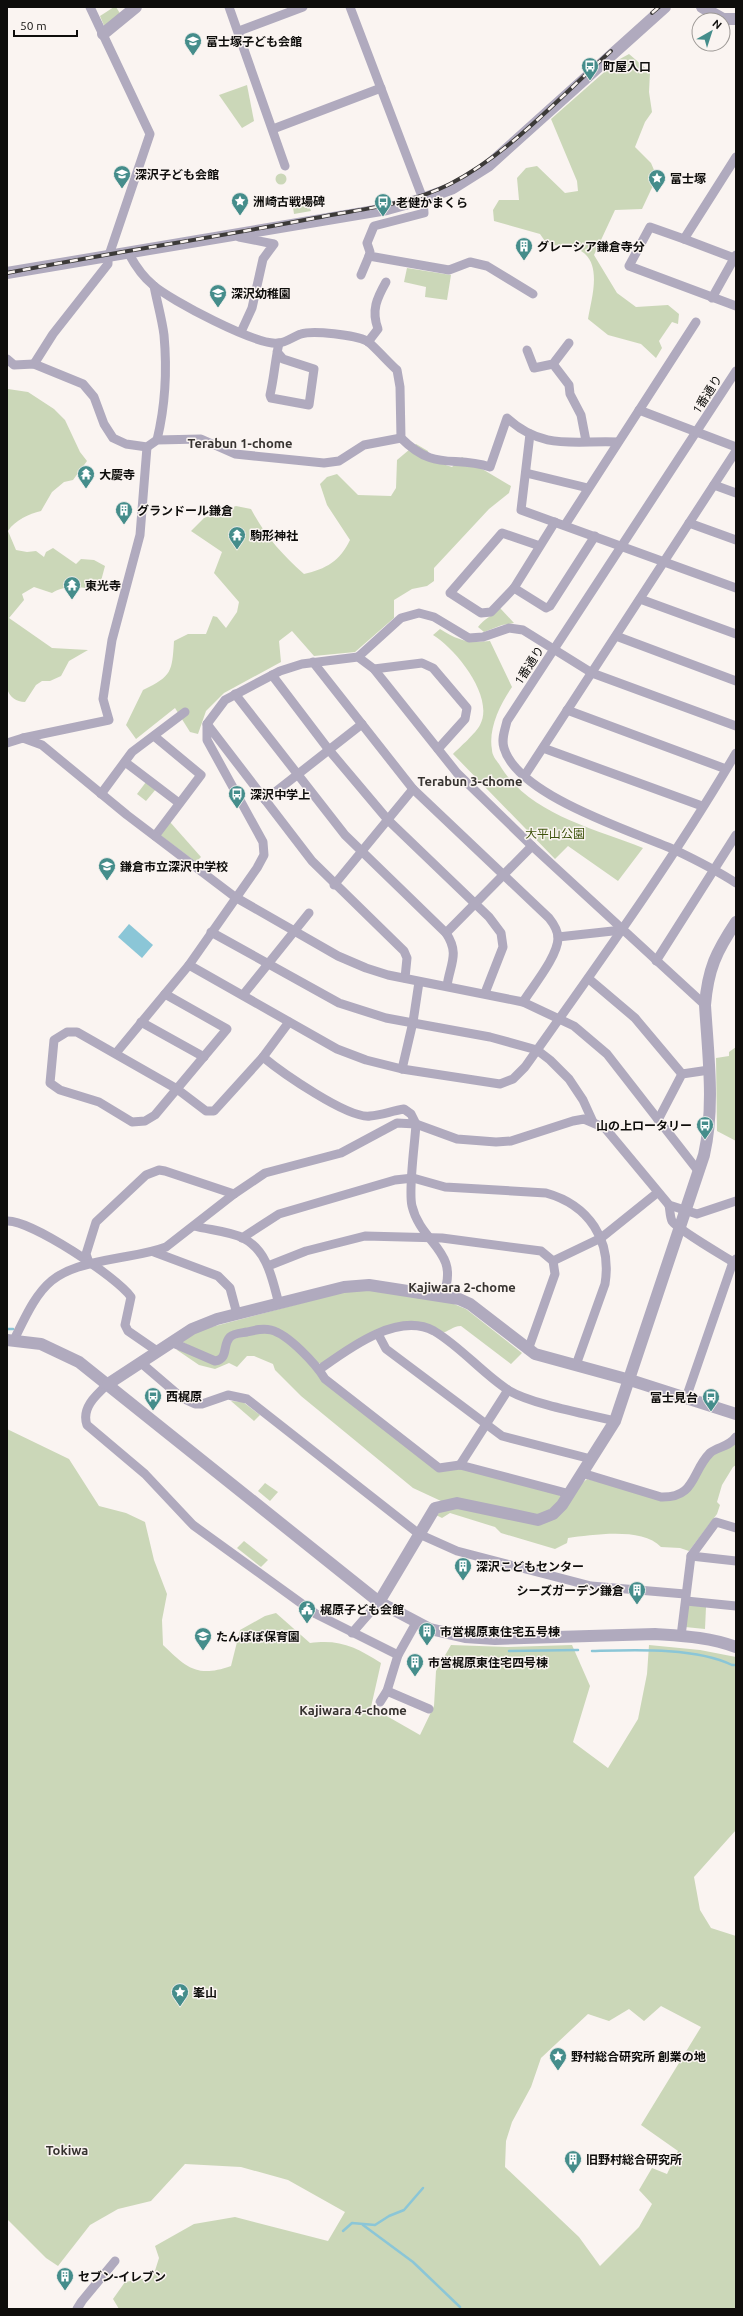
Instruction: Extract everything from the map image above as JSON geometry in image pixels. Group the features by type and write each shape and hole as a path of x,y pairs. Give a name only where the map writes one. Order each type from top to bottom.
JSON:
{"street":[{"path":"34,364 53,334 108,264 108,258 150,134 90,7"},
{"path":"103,34 136,7"},
{"path":"229,7 239,31 285,166"},
{"path":"239,31 303,7"},
{"path":"350,7 423,200 424,213 374,226 368,243 370,252 369,256 361,275"},
{"path":"7,274 108,258 236,234 387,209 423,200 453,188 488,166 665,7"},
{"path":"702,7 723,19 736,19"},
{"path":"273,129 381,88"},
{"path":"684,239 736,157"},
{"path":"712,298 735,257 650,228 629,266 712,298 736,306"},
{"path":"236,234 238,237 253,238 274,244 263,259 252,308 241,332"},
{"path":"129,254 139,272 154,286 198,313 278,348 283,359 314,369 309,405 271,398 272,371 278,348 302,334 333,335 368,342 384,360 397,370 400,387 401,438 418,452 430,458 444,462 472,462 490,467 507,418 516,426 530,434 550,442 563,444 618,442"},
{"path":"369,256 449,270 470,262 487,266 533,294"},
{"path":"368,342 378,329 371,301 386,282"},
{"path":"154,286 164,334 160,424 157,440"},
{"path":"565,525 696,322"},
{"path":"527,350 534,368 553,364 569,342"},
{"path":"7,360 14,365 34,364 83,384 94,397 104,424 113,438 126,444 147,447 157,440 201,439 235,454 324,463 339,461 364,445 401,438"},
{"path":"553,364 569,385 570,394 581,415 586,442"},
{"name":"1番通り","path":"736,371 507,721 503,736 504,747 511,762 544,791 569,806 674,850 714,869 736,883"},
{"path":"639,410 736,447"},
{"path":"530,434 521,510 622,545 736,588"},
{"path":"7,743 23,738 109,720 103,699 112,640 140,535 147,447"},
{"path":"525,775 736,451"},
{"path":"526,473 588,488"},
{"path":"714,485 736,493"},
{"path":"540,546 502,533 450,593 481,613 491,612 514,588 555,522"},
{"path":"689,523 736,540"},
{"path":"514,588 546,608 550,606 595,536"},
{"path":"640,599 736,634"},
{"path":"116,1053 189,965 264,855 263,842 211,751 207,740 207,724 220,705 235,694 291,667 313,662 358,657 401,618 420,613 434,617 469,638 483,637 509,628 523,630 592,673 736,726"},
{"path":"616,636 736,680"},
{"path":"358,657 374,669 457,773 532,846 705,1005"},
{"path":"313,662 413,789 549,918 558,937 550,959 523,1002"},
{"path":"374,669 422,664 434,668 467,708 465,719 438,749"},
{"path":"272,675 329,750 388,820 489,917 501,933 503,947 485,993"},
{"path":"235,694 345,835 446,933 453,943 455,955 447,986"},
{"path":"567,710 726,769"},
{"path":"101,794 132,752 185,712"},
{"path":"207,724 312,861 404,951 407,958 405,978"},
{"path":"265,800 362,724"},
{"path":"154,736 201,773 155,836"},
{"path":"23,738 42,745 101,794 235,897 338,956 366,968 419,982 485,993 523,1002 560,1018 588,1036 607,1054 699,1172"},
{"path":"543,748 702,806"},
{"path":"189,965 337,1049 366,1060 402,1069 500,1084 513,1080 589,979 736,753"},
{"path":"125,762 179,803"},
{"path":"334,884 413,789"},
{"path":"656,961 736,835"},
{"path":"446,933 532,846"},
{"path":"243,995 309,913"},
{"path":"352,1633 379,1602 435,1508 457,1503 538,1520 553,1514 570,1494 615,1421 686,1212 708,1140 709,1070 705,1005 708,981 715,954 736,922"},
{"path":"558,937 622,930"},
{"path":"211,932 339,1003 386,1018 490,1037 537,1050 550,1060 569,1079 583,1100 593,1122"},
{"path":"589,979 635,1018 682,1074"},
{"path":"402,1069 413,1022 419,982"},
{"path":"165,994 227,1030 177,1088 155,1115 138,1122 127,1120 90,1098 60,1090 50,1083 54,1040 67,1032 77,1032 177,1088 206,1111 214,1111 263,1057 289,1022"},
{"path":"142,1022 204,1057"},
{"path":"263,1057 355,1115 370,1116 404,1109 411,1114 416,1124 411,1204 417,1222 446,1261 449,1272 443,1295"},
{"path":"682,1074 709,1070"},
{"path":"658,1120 682,1074"},
{"path":"736,1201 698,1214 686,1212 669,1205 657,1193 605,1128 584,1119 573,1121 511,1141 496,1142 457,1139 416,1124 397,1123 341,1153 265,1173 234,1194 166,1247 154,1252 89,1264 62,1272 48,1283 35,1300 11,1340 33,1342 59,1351 79,1362 379,1602 416,1623 448,1634 495,1639 655,1634 701,1637 736,1647"},
{"path":"89,1264 86,1254 96,1222 146,1174 165,1171 234,1194"},
{"path":"242,1238 279,1214 395,1180 412,1178 445,1187 557,1196 574,1205 586,1215 601,1238 607,1271 605,1284 576,1365"},
{"path":"553,1261 601,1238 657,1193"},
{"path":"669,1205 672,1220 680,1230 692,1234 734,1261 686,1398"},
{"path":"7,1221 20,1223 81,1255 89,1264 126,1290 131,1297 125,1325 128,1332 157,1351"},
{"path":"194,1226 242,1238 258,1250 268,1266 279,1304"},
{"path":"268,1266 306,1251 364,1236 428,1238 541,1251 553,1261 555,1274 528,1350"},
{"path":"154,1252 218,1276 230,1288 237,1314"},
{"path":"398,1655 316,1614 193,1525 145,1474 90,1428 86,1420 86,1410 108,1384 192,1329 237,1314 344,1287 369,1285 443,1295 459,1299 470,1304 528,1350 630,1380 736,1414"},
{"path":"320,1369 356,1344 378,1334 409,1325 434,1331 508,1390 524,1397 615,1421"},
{"path":"171,1342 210,1360 219,1361 225,1352 229,1338 234,1335 258,1329 272,1330 284,1336 320,1369 325,1379 439,1468 460,1465 570,1494"},
{"path":"378,1334 386,1349 485,1425 502,1436 591,1459"},
{"path":"140,1362 182,1398 195,1404 202,1404 228,1396 247,1399 419,1534 457,1551 591,1586 686,1597 736,1606"},
{"path":"460,1465 508,1390"},
{"path":"582,1473 661,1497 673,1497 684,1491 692,1483 705,1460 712,1452 725,1447 736,1437"},
{"path":"681,1636 691,1556 716,1522 736,1528"},
{"path":"691,1556 736,1561"},
{"path":"380,1702 387,1691 398,1655 416,1623"},
{"path":"387,1691 429,1709"},
{"path":"78,2309 82,2300 115,2261"}],"green space":[{"path":"116,7 121,15 105,28 100,16"},
{"path":"629,54 650,72 649,92 652,112 645,122 635,147 651,163 657,177 642,209 615,210 594,255 617,293 636,307 668,305 679,314 678,324 672,322 659,341 662,348 656,358 641,344 608,335 588,319 593,293 594,273 592,264 588,257 577,249 547,244 540,234 494,221 493,210 499,200 519,200 517,178 526,168 537,166 565,193 578,191 577,181 551,119 618,60"},
{"path":"247,85 254,121 242,128 219,95"},
{"path":"281,173 285,175 287,179 285,183 281,185 277,183 275,179 277,175"},
{"path":"306,198 311,211 294,214 292,201"},
{"path":"407,268 451,275 447,300 425,297 426,287 404,282"},
{"path":"8,389 28,392 54,409 65,420 80,452 87,461 73,480 64,482 52,492 41,511 23,518 11,527 8,531 16,550 27,552 36,551 44,557 46,552 53,548 76,564 81,559 94,560 105,566 101,581 94,590 67,587 52,593 34,587 22,594 24,600 9,618 52,648 88,650 69,661 61,676 50,681 42,681 36,685 25,702 14,698 7,689"},
{"path":"416,444 428,451 430,460 452,467 462,457 511,486 509,493 489,509 434,568 434,581 427,586 412,589 394,600 394,618 355,652 314,656 292,631 279,641 281,662 224,693 206,711 198,734 190,732 175,708 136,739 126,725 143,690 160,681 169,672 174,641 188,634 206,634 213,616 217,617 226,628 237,612 239,602 214,573 222,552 191,531 204,518 236,506 251,509 262,528 274,544 304,574 319,570 337,559 350,540 327,505 320,484 327,477 337,474 358,495 391,496 396,488 397,460"},
{"path":"500,608 514,623 502,625 484,632 478,627 483,622"},
{"name":"大平山公園","path":"440,629 458,639 476,642 490,641 512,687 499,709 493,725 491,742 493,756 511,781 544,807 563,817 643,848 618,881 568,846 555,859 453,754 472,736 480,725 483,714 482,701 478,688 462,662 452,651 433,635"},
{"path":"146,782 156,789 146,801 137,794"},
{"path":"170,822 201,857 196,862 160,835"},
{"path":"736,1047 736,1141 717,1131 716,1058 729,1056 729,1052"},
{"path":"366,1290 449,1302 466,1309 522,1353 511,1364 461,1326 441,1333 408,1323 322,1363 316,1363 279,1330 240,1330 220,1356 214,1358 180,1341 200,1330 347,1291"},
{"path":"267,1332 279,1336 436,1468 463,1469 556,1493 562,1497 560,1503 538,1517 441,1501 413,1488 301,1396 275,1370 273,1364 254,1356 247,1356 237,1367 229,1363 215,1369 199,1365 177,1350 180,1349 213,1364 230,1342 235,1339 246,1335"},
{"path":"231,1401 243,1402 260,1415 254,1421"},
{"path":"7,1429 69,1459 99,1506 126,1513 145,1522 154,1560 167,1594 162,1620 163,1645 179,1660 193,1669 209,1671 231,1666 240,1630 265,1616 276,1613 310,1643 339,1643 364,1653 381,1663 371,1707 420,1735 434,1706 436,1671 451,1645 507,1647 572,1645 590,1686 573,1742 608,1768 638,1719 647,1674 649,1645 700,1650 736,1657 736,1830 694,1877 700,1910 711,1928 736,1936 736,2309 119,2309 113,2299 125,2282 153,2277 159,2258 155,2246 194,2224 235,2217 328,2241 345,2212 288,2180 241,2167 185,2164 151,2201 118,2209 90,2225 58,2266 46,2258 7,2219","holes":["661,2006 701,2027 641,2125 678,2151 667,2174 652,2168 639,2190 652,2204 639,2227 600,2266 579,2237 505,2167 506,2141 512,2122 531,2087 541,2058 588,2014 609,2021 629,2009 644,2021"]},
{"path":"736,1441 736,1465 733,1467 722,1485 717,1502 720,1505 717,1514 689,1551 680,1548 661,1547 653,1541 642,1537 617,1534 590,1535 568,1538 567,1543 555,1549 501,1533 495,1527 450,1513 442,1518 436,1515 444,1510 454,1507 535,1524 587,1479 673,1500 711,1456"},
{"path":"265,1483 278,1492 270,1501 258,1491"},
{"path":"244,1541 268,1560 261,1567 237,1548"},
{"path":"690,1605 706,1607 705,1629 685,1627 687,1607"}],"water":[{"path":"129,924 153,945 142,958 118,937"}],"waterway":[{"path":"7,1329 13,1329"},
{"path":"509,1651 578,1650"},
{"path":"592,1651 645,1650 683,1652 701,1655 736,1665"},
{"path":"343,2231 352,2223 375,2225 389,2216 404,2210 423,2188"},
{"path":"363,2225 413,2262 460,2307"}],"railway":[{"path":"652,13 659,7"},
{"path":"7,273 367,209 418,197 450,184 493,156 534,123 611,51"}],"place":[{"name":"富士塚子ども会館","path":"193,56"},
{"name":"町屋入口","path":"590,81"},
{"name":"深沢子ども会館","path":"122,189"},
{"name":"富士塚","path":"657,193"},
{"name":"洲崎古戦場碑","path":"240,216"},
{"name":"老健かまくら","path":"383,217"},
{"name":"グレーシア鎌倉寺分","path":"524,261"},
{"name":"深沢幼稚園","path":"218,308"},
{"name":"大慶寺","path":"86,489"},
{"name":"グランドール鎌倉","path":"124,525"},
{"name":"駒形神社","path":"237,550"},
{"name":"東光寺","path":"72,600"},
{"name":"深沢中学上","path":"237,809"},
{"name":"鎌倉市立深沢中学校","path":"107,881"},
{"name":"山の上ロータリー","path":"705,1140"},
{"name":"西梶原","path":"153,1411"},
{"name":"富士見台","path":"711,1412"},
{"name":"深沢こどもセンター","path":"463,1581"},
{"name":"シーズガーデン鎌倉","path":"637,1605"},
{"name":"梶原子ども会館","path":"307,1624"},
{"name":"市営梶原東住宅五号棟","path":"427,1646"},
{"name":"たんぽぽ保育園","path":"203,1651"},
{"name":"市営梶原東住宅四号棟","path":"415,1677"},
{"name":"峯山","path":"180,2007"},
{"name":"野村総合研究所 創業の地","path":"558,2071"},
{"name":"旧野村総合研究所","path":"573,2174"},
{"name":"セブン-イレブン","path":"65,2291"}],"district":[{"name":"Terabun 1-chome","path":"240,443"},
{"name":"Terabun 3-chome","path":"470,781"},
{"name":"Kajiwara 2-chome","path":"462,1287"},
{"name":"Kajiwara 4-chome","path":"353,1710"},
{"name":"Tokiwa","path":"67,2150"}]}
